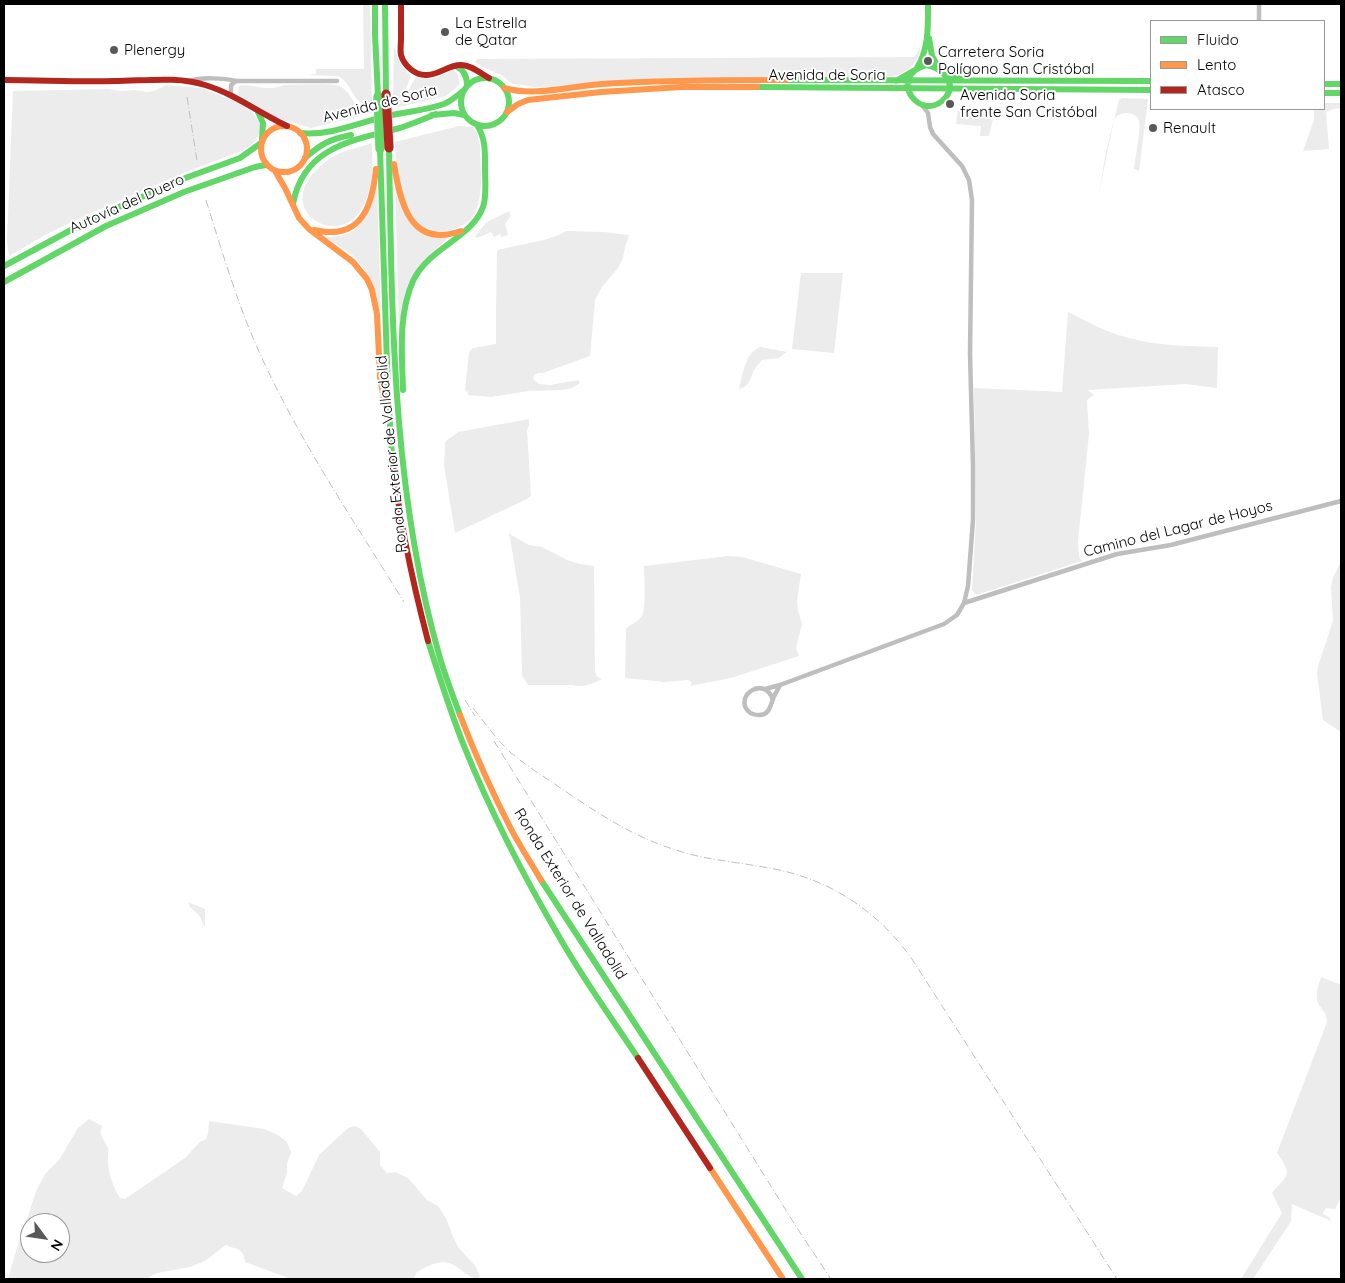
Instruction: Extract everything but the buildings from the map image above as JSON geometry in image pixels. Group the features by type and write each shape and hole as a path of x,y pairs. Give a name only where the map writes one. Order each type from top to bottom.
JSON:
{"main road":[{"name":"Ronda Exterior de Valladolid","path":"375,4 375,34 382,95"},
{"name":"Ronda Exterior de Valladolid","path":"385,4 382,95 401,438 413,536 425,599 439,657 460,716 481,766 507,821 541,880 802,1279"},
{"path":"401,4 401,48 406,65 416,73 426,76 437,74 458,64 466,65 489,78"},
{"path":"928,4 928,29 932,56 946,78 946,97 931,109 917,102 912,97 908,85 923,57 928,29"},
{"path":"896,81 915,69 929,65 934,66 946,78 1150,81"},
{"path":"401,438 403,421 403,319 407,296 414,279 427,261 472,224 480,212 485,195 485,149 482,133 477,125 464,115 461,103 467,79 465,71 452,66"},
{"path":"465,88 478,78 489,78 496,80 504,88 508,98 509,104 503,118 486,126 477,125"},
{"name":"Avenida de Soria","path":"506,112 528,100 681,87 908,85 946,78 1150,90"},
{"path":"7,80 175,80 204,85 231,95 268,118 300,133 307,144 305,158 297,169 291,172 274,171"},
{"name":"Avenida de Soria","path":"504,88 524,92 599,84 680,80 896,81 908,85"},
{"path":"1325,86 1341,84"},
{"path":"1325,86 1341,94"},
{"name":"Avenida de Soria","path":"300,133 310,135 381,117 436,107 450,101 465,88"},
{"path":"257,111 263,123 260,154 266,165 274,171 288,193 298,217 354,262 367,280 374,295 380,379 389,419"},
{"name":"Avenida de Soria","path":"305,158 319,146 337,138 436,114 454,113 464,115"},
{"path":"293,206 294,194 298,184 308,168 328,149 436,114"},
{"path":"485,149 488,138 497,122"},
{"path":"262,141 271,129 286,126"},
{"name":"Autovía del Duero","path":"4,264 71,230 176,182 240,158 262,141"},
{"name":"Ronda Exterior de Valladolid","path":"384,148 389,419 396,487 403,536 419,610 448,704 477,781 518,865 562,942 783,1279"},
{"path":"312,230 324,233 337,233 348,230 356,224 364,214 370,200 377,158 384,148 392,155 398,188 405,211 414,224 428,232 444,234 460,232 472,224"},
{"name":"Autovía del Duero","path":"4,282 47,257 114,223 184,192 255,167 266,165"},
{"path":"288,193 291,172"}],"street":[{"path":"1259,4 1259,20"},
{"path":"188,82 199,79 337,81"},
{"path":"231,95 231,85 236,81"},
{"path":"780,685 772,700 771,708 765,714 752,714 748,710 745,701 747,693 754,688 765,689 780,685 944,624 957,615 964,603 968,586 973,520 974,466 970,354 972,200 969,180 962,166 933,134 930,127 931,109"},
{"name":"Camino del Lagar de Hoyos","path":"964,603 1116,554 1170,545 1341,501"},
{"path":"765,689 771,695 772,700"}],"shaded area":[{"path":"363,4 370,4 372,105 360,102 347,84 338,76 307,75 316,74 316,69 364,69"},
{"path":"394,46 400,63 411,76 403,96 393,101"},
{"path":"919,47 919,54 914,64 906,71 890,77 535,87 513,84 501,75 475,62 477,59 914,57"},
{"path":"453,70 457,73 460,83 446,96 394,108 394,104 405,97 416,77 431,79"},
{"path":"166,85 201,88 236,102 252,112 259,121 260,132 258,136 244,150 186,172 91,213 47,234 9,256 7,241 13,91 108,89 147,92"},
{"path":"284,85 335,85 348,92 360,108 372,110 372,113 311,128 274,117 238,94 239,86 272,88"},
{"path":"1122,98 1148,99 1139,171 1134,169 1139,131 1138,119 1131,114 1121,114 1114,120 1098,198 1106,151 1119,100"},
{"path":"1325,103 1341,103 1341,108 1326,112 1329,149 1303,151 1314,120 1314,110 1325,110"},
{"path":"958,110 995,110 989,136 980,136 981,126 956,124"},
{"path":"459,126 473,127 477,133 480,145 480,195 474,214 466,223 450,230 435,231 422,225 413,215 406,202 397,171 395,142"},
{"path":"372,143 371,180 367,198 358,214 347,223 336,226 324,225 314,219 306,211 303,199 305,186 314,172 335,156"},
{"path":"377,182 381,311 379,311 369,279 361,264 346,250 324,237 338,236 356,229 366,214"},
{"path":"395,183 407,219 449,237 419,266 399,334"},
{"path":"509,211 510,217 505,224 508,235 502,237 500,234 494,237 491,232 477,238 475,236 487,222"},
{"path":"566,231 629,235 623,258 618,268 602,287 595,300 590,356 543,373 538,373 534,375 533,379 539,384 550,385 578,380 580,383 572,388 562,390 529,391 491,397 468,395 465,390 469,352 473,348 496,344 497,250 544,240"},
{"path":"801,273 843,273 834,353 792,349"},
{"path":"1068,312 1106,330 1140,341 1218,347 1217,388 1186,384 1087,390 1094,395 1087,401 1089,434 1078,541 1079,556 1082,561 976,595 972,590 976,520 974,388 1062,392"},
{"path":"761,347 787,352 779,358 762,360 754,370 748,384 739,389 748,358 751,353"},
{"path":"529,419 527,430 531,496 455,533 444,465 445,442 458,432"},
{"path":"508,533 529,545 542,547 567,560 594,566 595,672 597,677 602,679 583,686 528,685 522,675 520,597"},
{"path":"728,556 742,557 801,574 797,601 802,624 796,648 799,656 731,678 690,686 692,682 688,680 665,682 625,678 626,629 639,619 643,613 645,601 644,566"},
{"path":"1341,561 1341,732 1323,720 1317,674 1333,621 1331,587"},
{"path":"188,902 205,909 205,927 199,915 190,907"},
{"path":"1321,977 1341,985 1341,1198 1335,1209 1326,1208 1323,1212 1331,1221 1292,1204 1291,1221 1253,1279 1241,1279 1282,1213 1272,1193 1285,1178 1287,1171 1286,1166 1277,1153 1327,1022 1326,1015 1317,999"},
{"path":"89,1119 102,1126 101,1135 108,1148 111,1177 120,1198 125,1199 185,1158 200,1142 206,1139 209,1121 264,1129 278,1135 287,1142 291,1152 282,1188 296,1196 302,1191 319,1155 348,1128 355,1126 361,1129 380,1152 380,1165 387,1173 395,1172 408,1178 427,1200 438,1206 446,1218 458,1247 476,1267 480,1277 475,1279 454,1265 444,1262 434,1264 416,1273 414,1279 291,1279 245,1262 241,1251 226,1245 205,1261 190,1267 157,1273 146,1279 8,1279 20,1239 20,1263 70,1263 70,1213 29,1213 37,1189 46,1173 59,1160 78,1128"}],"railway":[{"path":"187,97 197,161"},
{"path":"206,200 241,308 268,371 316,460 404,602"},
{"path":"465,700 475,716"},
{"path":"473,708 500,742 516,757 587,806 630,831 660,845 687,853 710,859 791,873 831,888 867,911 898,941 912,959 1117,1279"},
{"path":"494,741 797,1228 831,1279"}],"traffic: fast":[{"path":"375,4 378,96"},
{"path":"385,4 386,94"},
{"path":"917,68 926,45 928,4"},
{"path":"929,38 932,56 939,68"},
{"path":"926,65 942,72 949,81 950,86 946,97 937,104 927,106 918,103 908,88 908,79 914,71 926,65"},
{"path":"456,66 464,74 467,85"},
{"path":"896,81 913,71"},
{"path":"946,75 960,78"},
{"path":"480,78 490,78 502,85 509,97 509,102 509,107 502,119 490,126 480,126 472,122 465,115 461,107 461,97 465,89 472,82 480,78"},
{"path":"785,80 1150,81"},
{"path":"1325,84 1341,84"},
{"path":"757,87 1150,90"},
{"path":"300,133 332,131 383,117 421,110 444,104 463,91"},
{"path":"1325,93 1341,93"},
{"path":"378,96 380,149"},
{"path":"258,112 263,123 262,139"},
{"path":"432,115 454,113 464,115"},
{"path":"293,204 299,185 307,170 319,158 333,149 348,142 400,128 436,114"},
{"path":"403,390 403,321 408,294 413,281 429,260 470,227 483,207 485,152 482,136 477,125"},
{"path":"305,158 326,143 351,135"},
{"path":"4,266 114,209 188,177 240,158 261,143"},
{"path":"389,148 394,341 398,405 412,533 424,596 440,658 460,715"},
{"path":"380,149 388,395 392,455"},
{"path":"4,282 106,226 184,192 255,167 266,165"},
{"path":"428,641 449,707 464,746 485,796 509,844 534,893 570,955 638,1058"},
{"path":"541,880 802,1279"}],"traffic: slow":[{"path":"504,88 541,91 625,83 694,80 785,80"},
{"path":"507,112 528,100 601,92 681,87 757,87"},
{"path":"289,126 301,132 306,140 307,149 306,158 301,166 293,171 279,172 267,166 262,158 261,144 267,132 275,127 289,126"},
{"path":"394,164 404,207 419,228 430,233 444,235 461,231"},
{"path":"314,230 342,231 352,227 360,220 370,202 376,169"},
{"path":"275,171 299,218 309,229 353,262 367,279 372,290 377,314 380,377 384,400"},
{"path":"460,715 490,787 518,842 541,880"},
{"path":"710,1168 783,1279"}],"traffic: jam":[{"path":"401,4 401,55 411,70 427,75 456,65 465,65 489,78"},
{"path":"4,80 160,80 194,82 227,93 287,126"},
{"path":"386,94 389,148"},
{"path":"392,455 407,549 428,641"},
{"path":"638,1058 710,1168"}],"place":[{"name":"La Estrella de Qatar","path":"445,32"},
{"name":"Plenergy","path":"114,50"},
{"name":"Carretera Soria Polígono San Cristóbal","path":"928,61"},
{"name":"Avenida Soria frente San Cristóbal","path":"950,104"},
{"name":"Renault","path":"1153,128"}]}
